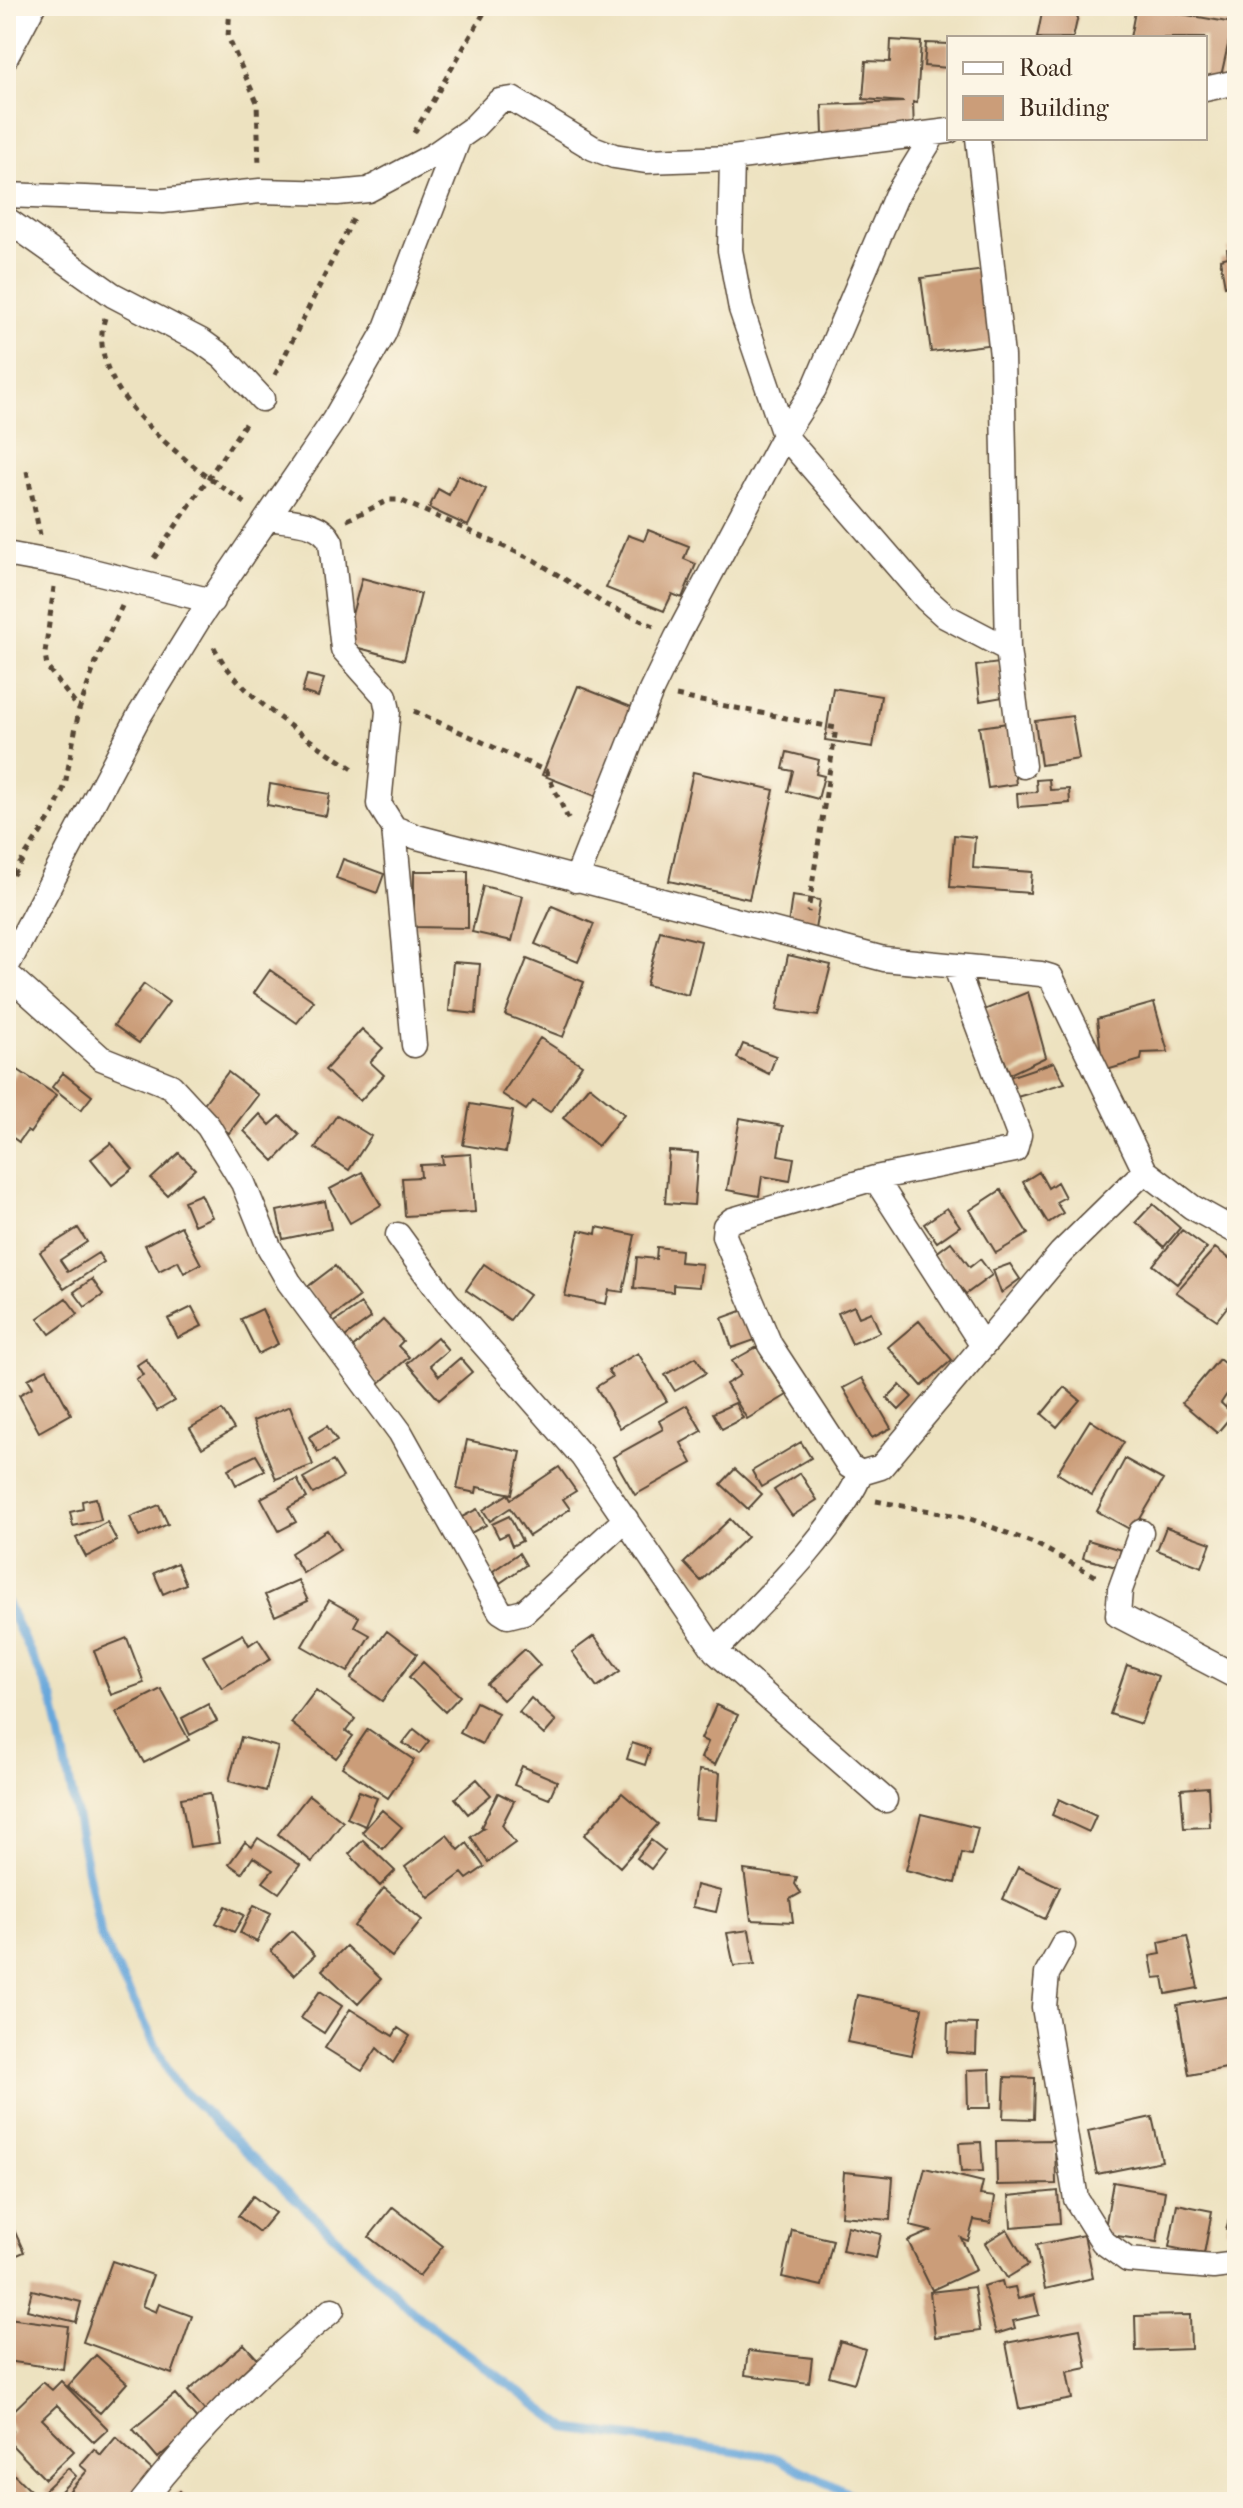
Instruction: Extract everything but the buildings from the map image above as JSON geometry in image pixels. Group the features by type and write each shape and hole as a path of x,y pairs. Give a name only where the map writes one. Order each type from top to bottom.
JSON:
{"street":[{"path":"6,57 33,6"},
{"path":"1207,89 1237,82"},
{"path":"6,195 163,201 260,191 368,190 458,140 499,101 512,99 593,148 614,156 646,161 732,158 942,132"},
{"path":"580,869 651,691 677,637 784,435 814,389 896,196 942,132"},
{"path":"458,140 384,333 334,420 206,609 139,716 6,971 101,1058 171,1086 208,1126 243,1183 269,1247 289,1282 400,1432 500,1611 508,1616 524,1612 626,1519"},
{"path":"978,140 1002,356 1008,649 1023,766"},
{"path":"732,158 730,250 741,309 784,435 926,599 945,616 1008,649"},
{"path":"6,219 113,295 201,341 223,357 262,399"},
{"path":"268,518 315,526 326,532 331,542 343,649 385,696 388,711 379,804 394,828 414,1045"},
{"path":"6,554 49,561 134,583 206,609"},
{"path":"394,828 417,837 580,869 803,941 884,959 1051,977 1145,1171 1192,1207 1237,1232"},
{"path":"857,1483 770,1345 724,1236 725,1226 732,1220 875,1178 1009,1153 1019,1143 1019,1135 956,968"},
{"path":"715,1651 784,1578 857,1483 881,1467 1061,1253 1145,1171"},
{"path":"875,1178 983,1346"},
{"path":"398,1235 446,1301 582,1456 715,1651 885,1800"},
{"path":"1141,1532 1120,1590 1116,1608 1121,1618 1237,1677"},
{"path":"1063,1945 1047,1974 1044,2007 1076,2199 1103,2242 1128,2260 1213,2267 1237,2264"},
{"path":"142,2502 191,2439 227,2402 332,2310"}],"path":[{"path":"230,6 228,37 257,102 260,191"},
{"path":"407,142 488,6"},
{"path":"6,885 53,814 65,785 79,710 97,659 134,583 173,532 262,399 368,190"},
{"path":"113,295 101,339 101,355 107,370 144,422 208,478 268,518"},
{"path":"27,471 35,519 49,561 55,595 45,653 47,667 79,710"},
{"path":"326,532 389,500 400,500 534,560 606,605 677,637"},
{"path":"206,609 217,653 242,684 284,720 379,788"},
{"path":"651,691 836,728 803,941"},
{"path":"385,696 476,742 546,771 580,869"},
{"path":"857,1483 897,1507 968,1518 1036,1544 1120,1590"}],"waterway":[{"path":"6,1602 53,1700 101,1937 174,2082 420,2318 569,2429 774,2457 866,2502"}]}
